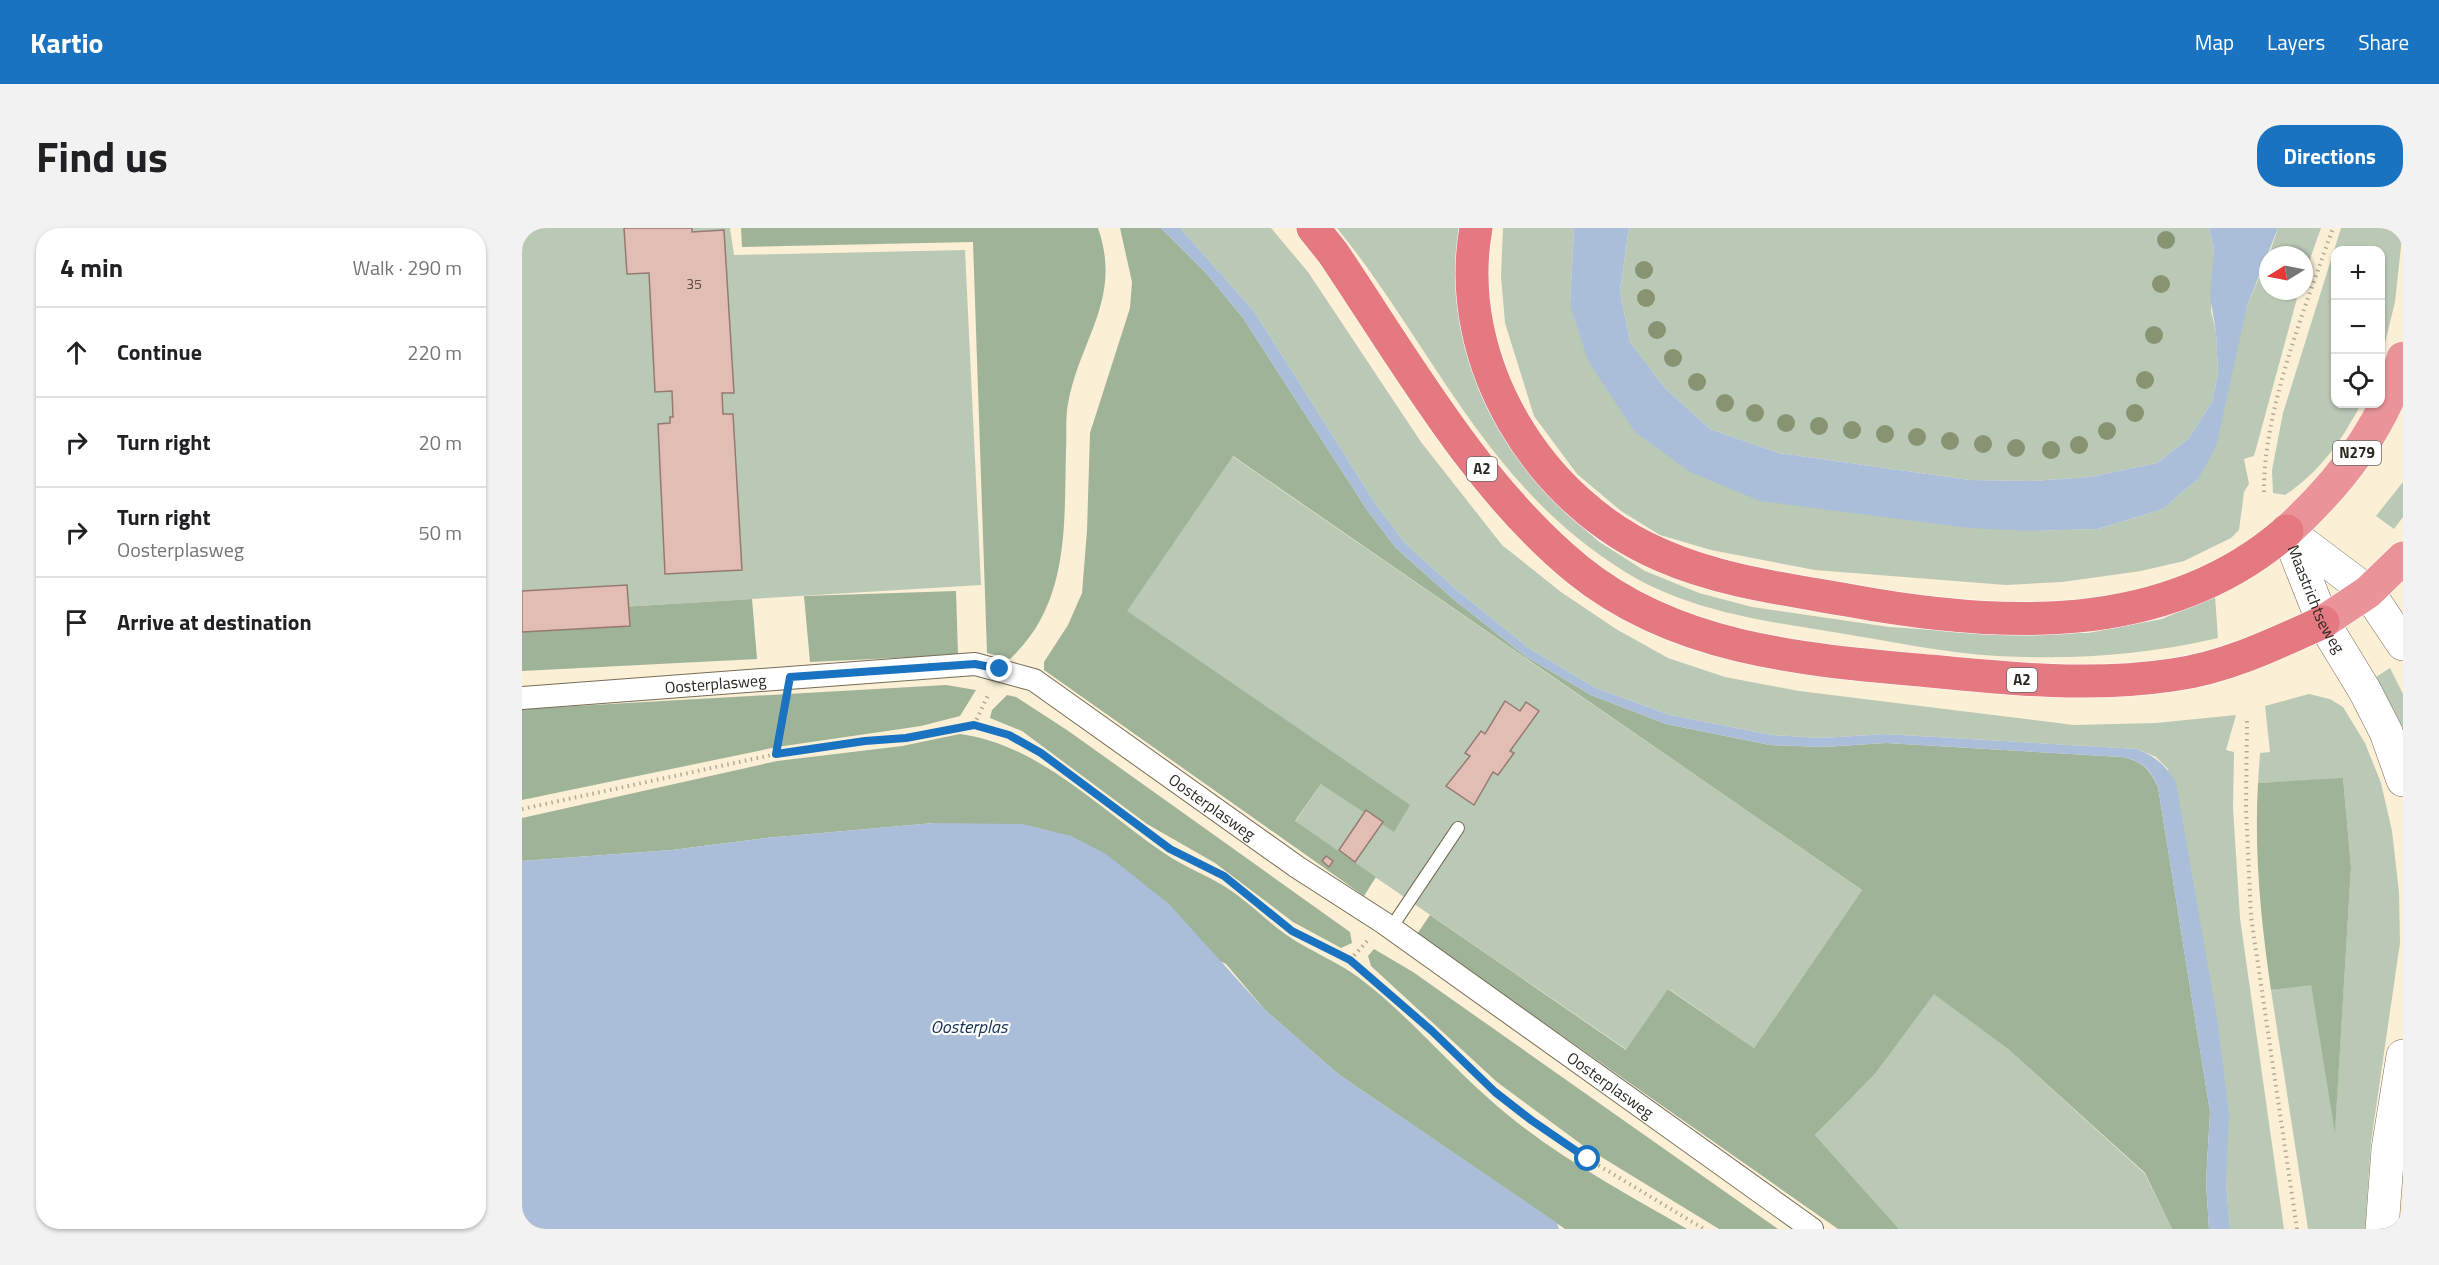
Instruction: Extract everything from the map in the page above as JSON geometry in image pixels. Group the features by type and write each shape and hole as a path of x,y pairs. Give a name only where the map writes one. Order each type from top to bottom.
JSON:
{"highway":[{"name":"A2","path":"1313,228 1333,253 1447,423 1495,485 1530,525 1578,570 1626,603 1671,625 1767,653 1819,661 2021,680 2071,681 2138,679 2175,675 2214,666 2284,640 2323,622"},
{"path":"1476,228 1473,281 1479,332 1496,387 1516,426 1540,461 1568,494 1614,530 1660,555 1692,567 1758,585 1900,610 2027,620 2058,619 2131,608 2171,596 2233,570 2270,546 2287,531"},
{"name":"N279","path":"2287,531 2318,503 2347,469 2388,401 2403,358"},
{"path":"2323,622 2368,592 2403,558"}],"main road":[{"name":"Maastrichtseweg","path":"2287,531 2323,622 2365,691 2386,732 2403,780"},
{"name":"Maastrichtseweg","path":"2287,531 2368,592 2403,644"},
{"path":"2382,1229 2388,1149 2403,1056"}],"street":[{"name":"Oosterplasweg","path":"522,698 975,664 1034,680 1297,867 1391,928 1812,1229"}],"lane":[{"path":"1391,928 1458,828"}],"path":[{"path":"2264,492 2264,466 2274,412 2333,228"},
{"path":"776,754 790,677"},
{"path":"2247,721 2246,808 2251,917 2297,1229"},
{"path":"522,809 776,754 865,741 906,738 974,725 1009,735 1041,753 1170,849 1224,876 1292,931 1350,960 1432,1031 1495,1092 1531,1120 1588,1159 1704,1229"}],"green space":[{"path":"522,228 730,228 734,255 965,250 981,585 522,613"},
{"path":"741,228 1098,228 1104,253 1105,276 1096,319 1073,381 1068,404 1065,507 1060,562 1054,588 1044,613 1030,637 1010,659 987,653 973,242 742,247"},
{"path":"1120,228 1161,228 1206,273 1243,318 1367,510 1396,548 1452,598 1525,656 1591,695 1666,724 1770,745 1823,747 1886,743 2122,757 2144,766 2158,787 2210,1112 2206,1182 2209,1229 2172,1229 2145,1173 2008,1049 1934,994 1875,1074 1815,1135 1899,1229 1838,1229 1417,934 1430,915 1626,1050 1668,989 1754,1048 1862,890 1233,456 1127,611 1410,805 1394,832 1321,784 1295,821 1376,877 1364,896 1044,670 1044,662 1068,625 1082,593 1087,531 1090,433 1130,308 1132,282"},
{"path":"1180,228 1271,228 1308,272 1421,442 1502,545 1561,592 1616,629 1668,658 1725,677 1799,691 2074,725 2156,723 2236,715 2226,750 2234,752 2233,808 2240,918 2284,1229 2230,1229 2226,1182 2168,769 2156,757 2137,749 1885,734 1822,738 1772,735 1670,715 1596,688 1530,649 1458,591 1405,543 1377,506 1254,311"},
{"path":"1337,228 1467,228 1506,435 1553,500 1598,541 1645,571 1699,593 1752,607 1889,627 1994,634 2088,633 2162,619 2215,596 2218,638 2163,649 2081,657 2025,657 1957,652 1736,615 1687,601 1639,580 1614,565 1568,530 1516,478 1462,408 1364,263"},
{"path":"1503,228 1574,228 1570,304 1635,432 2033,531 2098,529 2163,509 2198,479 2247,306 2259,277 2259,300 2297,300 2254,456 2244,459 2249,484 2244,492 2239,530 2231,538 2184,561 2141,571 2062,582 2006,585 1815,570 1711,550 1660,535 1621,511 1577,474 1534,416 1505,323 1501,276"},
{"path":"1629,228 2209,228 2214,249 2211,311 2216,332 2218,373 2212,402 2189,438 2157,463 2089,477 2032,481 1970,480 1779,453 1710,429 1665,388 1630,342 1620,291"},
{"path":"2278,228 2321,228 2313,251 2313,246 2272,246"},
{"path":"2341,228 2403,228 2395,302 2385,343 2385,246 2335,246"},
{"path":"2331,260 2331,408 2359,408 2338,443 2319,466 2285,495 2273,493 2272,470 2283,413"},
{"path":"1232,456 1862,890 1754,1048 1669,989 1627,1050 1295,822 1339,758 1126,611"},
{"path":"2403,482 2403,517 2394,529 2376,516"},
{"path":"956,591 958,655 810,662 804,596"},
{"path":"752,599 757,659 522,671 522,613"},
{"path":"2390,668 2403,694 2403,728 2376,677"},
{"path":"946,685 976,690 960,716 921,726 777,747 522,800 522,709"},
{"path":"2309,694 2330,699 2343,707 2365,743 2381,783 2392,831 2399,892 2400,943 2371,1142 2365,1229 2308,1229 2271,990 2311,984 2335,1129 2351,867 2343,779 2258,783 2260,753 2270,752 2265,706"},
{"path":"1007,695 1016,697 1067,730 1350,932 1352,943 1341,948 1293,922 1215,863 1147,824 1022,731 990,718 992,710"},
{"path":"960,734 989,740 1043,765 1164,853 1224,886 1288,936 1350,971 1392,1005 1510,1117 1558,1152 1687,1229 1565,1229 1338,1074 1265,1010 1226,964 934,823 766,838 672,850 522,861 522,818 777,761 902,746"},
{"path":"2343,778 2351,867 2335,1133 2311,985 2271,990 2259,887 2257,809 2258,783"},
{"path":"1374,949 1413,972 1778,1229 1719,1229 1585,1147 1497,1082 1371,966 1368,956"},
{"path":"1934,993 2008,1049 2145,1174 2172,1229 1899,1229 1815,1135 1875,1074"}],"water":[{"path":"1161,228 1180,228 1254,311 1377,506 1405,543 1458,591 1530,649 1596,688 1670,715 1772,735 1822,738 1885,734 2137,749 2160,762 2176,783 2217,1018 2229,1114 2226,1182 2230,1229 2209,1229 2206,1182 2210,1112 2158,787 2144,766 2122,757 1886,743 1823,747 1770,745 1666,724 1591,695 1525,656 1452,598 1396,548 1367,510 1243,318 1206,273"},
{"path":"1574,228 1629,228 1620,291 1630,342 1665,388 1710,429 1779,453 1970,480 2032,481 2089,477 2157,463 2189,438 2212,402 2218,373 2216,332 2210,297 2214,249 2209,228 2278,228 2271,246 2259,246 2259,276 2247,306 2216,447 2198,479 2163,509 2098,529 2033,531 1969,528 1760,501 1690,472 1635,432 1588,361 1570,304"},
{"name":"Oosterplas","path":"934,823 1023,824 1071,836 1106,854 1169,904 1265,1010 1338,1074 1557,1223 1559,1229 522,1229 522,861 672,850 766,838"}],"building":[{"path":"624,228 692,228 692,232 724,230 734,393 722,393 723,414 733,414 742,570 665,574 658,424 670,423 670,417 673,417 672,391 655,392 649,273 627,274"},
{"path":"627,585 630,626 522,632 522,591"},
{"path":"1505,701 1520,711 1526,702 1539,711 1510,751 1514,753 1498,775 1493,772 1474,805 1446,786 1470,756 1465,753 1481,731 1485,734"},
{"path":"1366,810 1383,822 1355,862 1339,850"},
{"path":"1326,856 1333,861 1329,867 1322,861"}],"route":[{"path":"1000,669 975,664 790,677 776,754 865,741 906,738 974,725 1009,735 1041,753 1170,849 1224,876 1292,931 1350,960 1432,1031 1495,1092 1588,1159"}]}
